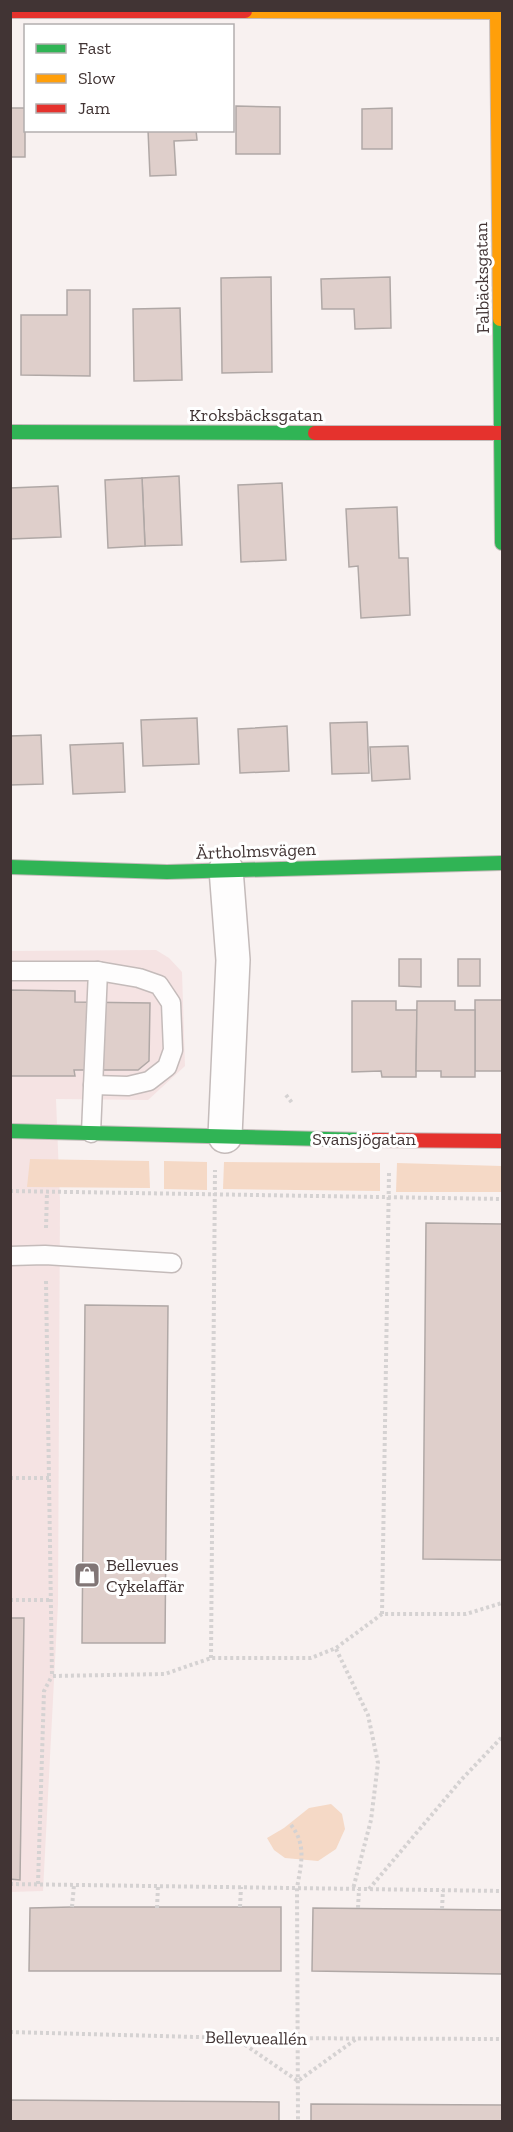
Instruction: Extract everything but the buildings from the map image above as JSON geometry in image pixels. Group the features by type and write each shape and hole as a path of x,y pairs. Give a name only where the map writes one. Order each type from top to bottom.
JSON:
{"street":[{"path":"10,10 500,12"},
{"name":"Falbäcksgatan","path":"500,12 502,543"},
{"name":"Kroksbäcksgatan","path":"10,432 502,433"},
{"name":"Ärtholmsvägen","path":"10,867 167,872 502,862"},
{"path":"220,1136 233,960 226,870"},
{"name":"Svansjögatan","path":"10,1131 286,1139 502,1140"}],"lane":[{"path":"10,971 98,971 139,978 159,986 171,1003 173,1050 167,1067 149,1081 128,1086 93,1085"},
{"path":"91,1133 98,971"},
{"path":"10,1256 45,1255 172,1263"}],"path":[{"path":"211,1658 214,1194 220,1136"},
{"path":"381,1614 389,1197 388,1139"},
{"path":"10,1191 502,1198"},
{"path":"38,1884 44,1691 52,1676 45,1255 47,1192"},
{"path":"10,1478 49,1478"},
{"path":"10,1600 51,1600"},
{"path":"52,1676 165,1674 211,1658 311,1658 336,1648 381,1614 466,1614 502,1603"},
{"path":"336,1648 368,1715 378,1763 370,1820 353,1889"},
{"path":"369,1889 462,1779 502,1737"},
{"path":"291,1825 301,1841 303,1851 297,1888 298,2121"},
{"path":"10,1884 502,1891"},
{"path":"72,1907 74,1885"},
{"path":"157,1908 158,1886"},
{"path":"240,1907 241,1887"},
{"path":"358,1908 359,1889"},
{"path":"442,1909 444,1890"},
{"name":"Bellevueallén","path":"10,2032 234,2038 502,2039"},
{"path":"234,2038 298,2081"},
{"path":"298,2081 357,2038"}],"shaded area":[{"path":"156,950 169,958 182,972 185,1066 148,1100 56,1099 60,1201 58,1604 43,1891 10,1892 10,951"},
{"path":"30,1159 149,1161 150,1188 27,1187"},
{"path":"164,1161 207,1162 207,1190 164,1189"},
{"path":"224,1162 380,1163 380,1191 223,1189"},
{"path":"397,1163 502,1166 502,1192 396,1192"},
{"path":"331,1804 342,1814 345,1829 336,1849 318,1861 285,1858 274,1850 267,1838 309,1808"}],"traffic: fast":[{"path":"500,319 502,543"},
{"path":"10,432 315,433"},
{"path":"10,867 167,872 502,863"},
{"path":"10,1131 365,1140"}],"traffic: slow":[{"path":"245,11 502,12"},
{"path":"497,12 500,319"}],"traffic: jam":[{"path":"10,11 245,11"},
{"path":"315,433 502,433"},
{"path":"365,1140 502,1141"}],"place":[{"name":"Bellevues Cykelaffär","path":"87,1575"}]}
